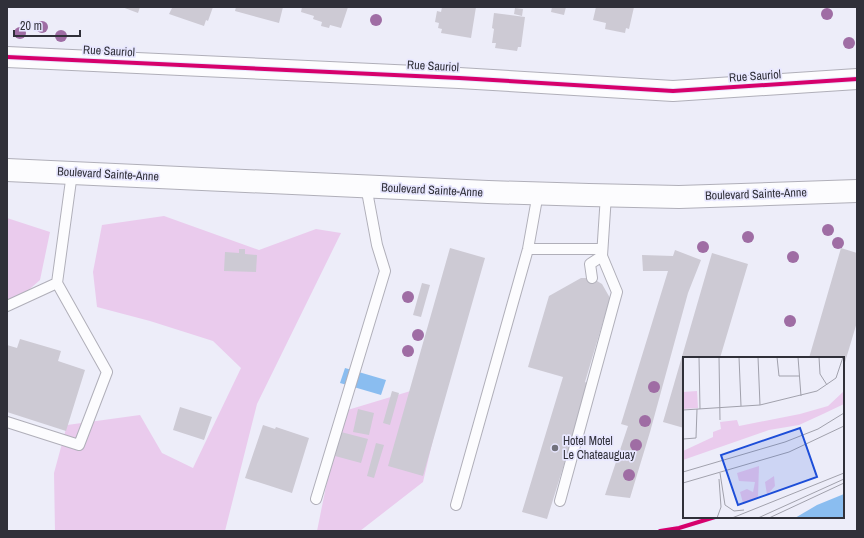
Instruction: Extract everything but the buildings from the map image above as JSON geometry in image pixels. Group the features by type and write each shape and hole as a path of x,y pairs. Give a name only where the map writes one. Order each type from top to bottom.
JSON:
{"main road":[{"name":"Boulevard Sainte-Anne","path":"7,170 538,194 679,197 857,191"}],"street":[{"name":"Rue Sauriol","path":"7,57 459,78 673,91 857,79"}],"lane":[{"path":"7,422 79,445 107,372 57,283 72,173"},
{"path":"316,499 385,271 377,245 366,186"},
{"path":"456,505 528,249 538,194"},
{"path":"560,501 609,313 617,292 602,253 606,195"},
{"path":"528,249 602,253"},
{"path":"592,278 590,264 602,253"},
{"path":"7,306 57,283"}],"shaded area":[{"path":"164,216 259,250 316,229 341,233 257,404 225,531 55,531 54,473 67,425 140,415 162,453 193,468 241,368 213,341 150,321 97,307 93,272 102,225"},
{"path":"7,218 50,232 40,280 7,309"},
{"path":"447,380 423,482 360,531 317,531 341,412"}],"water":[{"path":"345,368 386,380 381,395 340,383"}],"cycle path":[{"path":"7,57 459,78 673,91 857,79"},
{"path":"660,531 679,528 712,518"}],"place":[{"name":"Hotel Motel Le Chateauguay","path":"555,448"}]}
